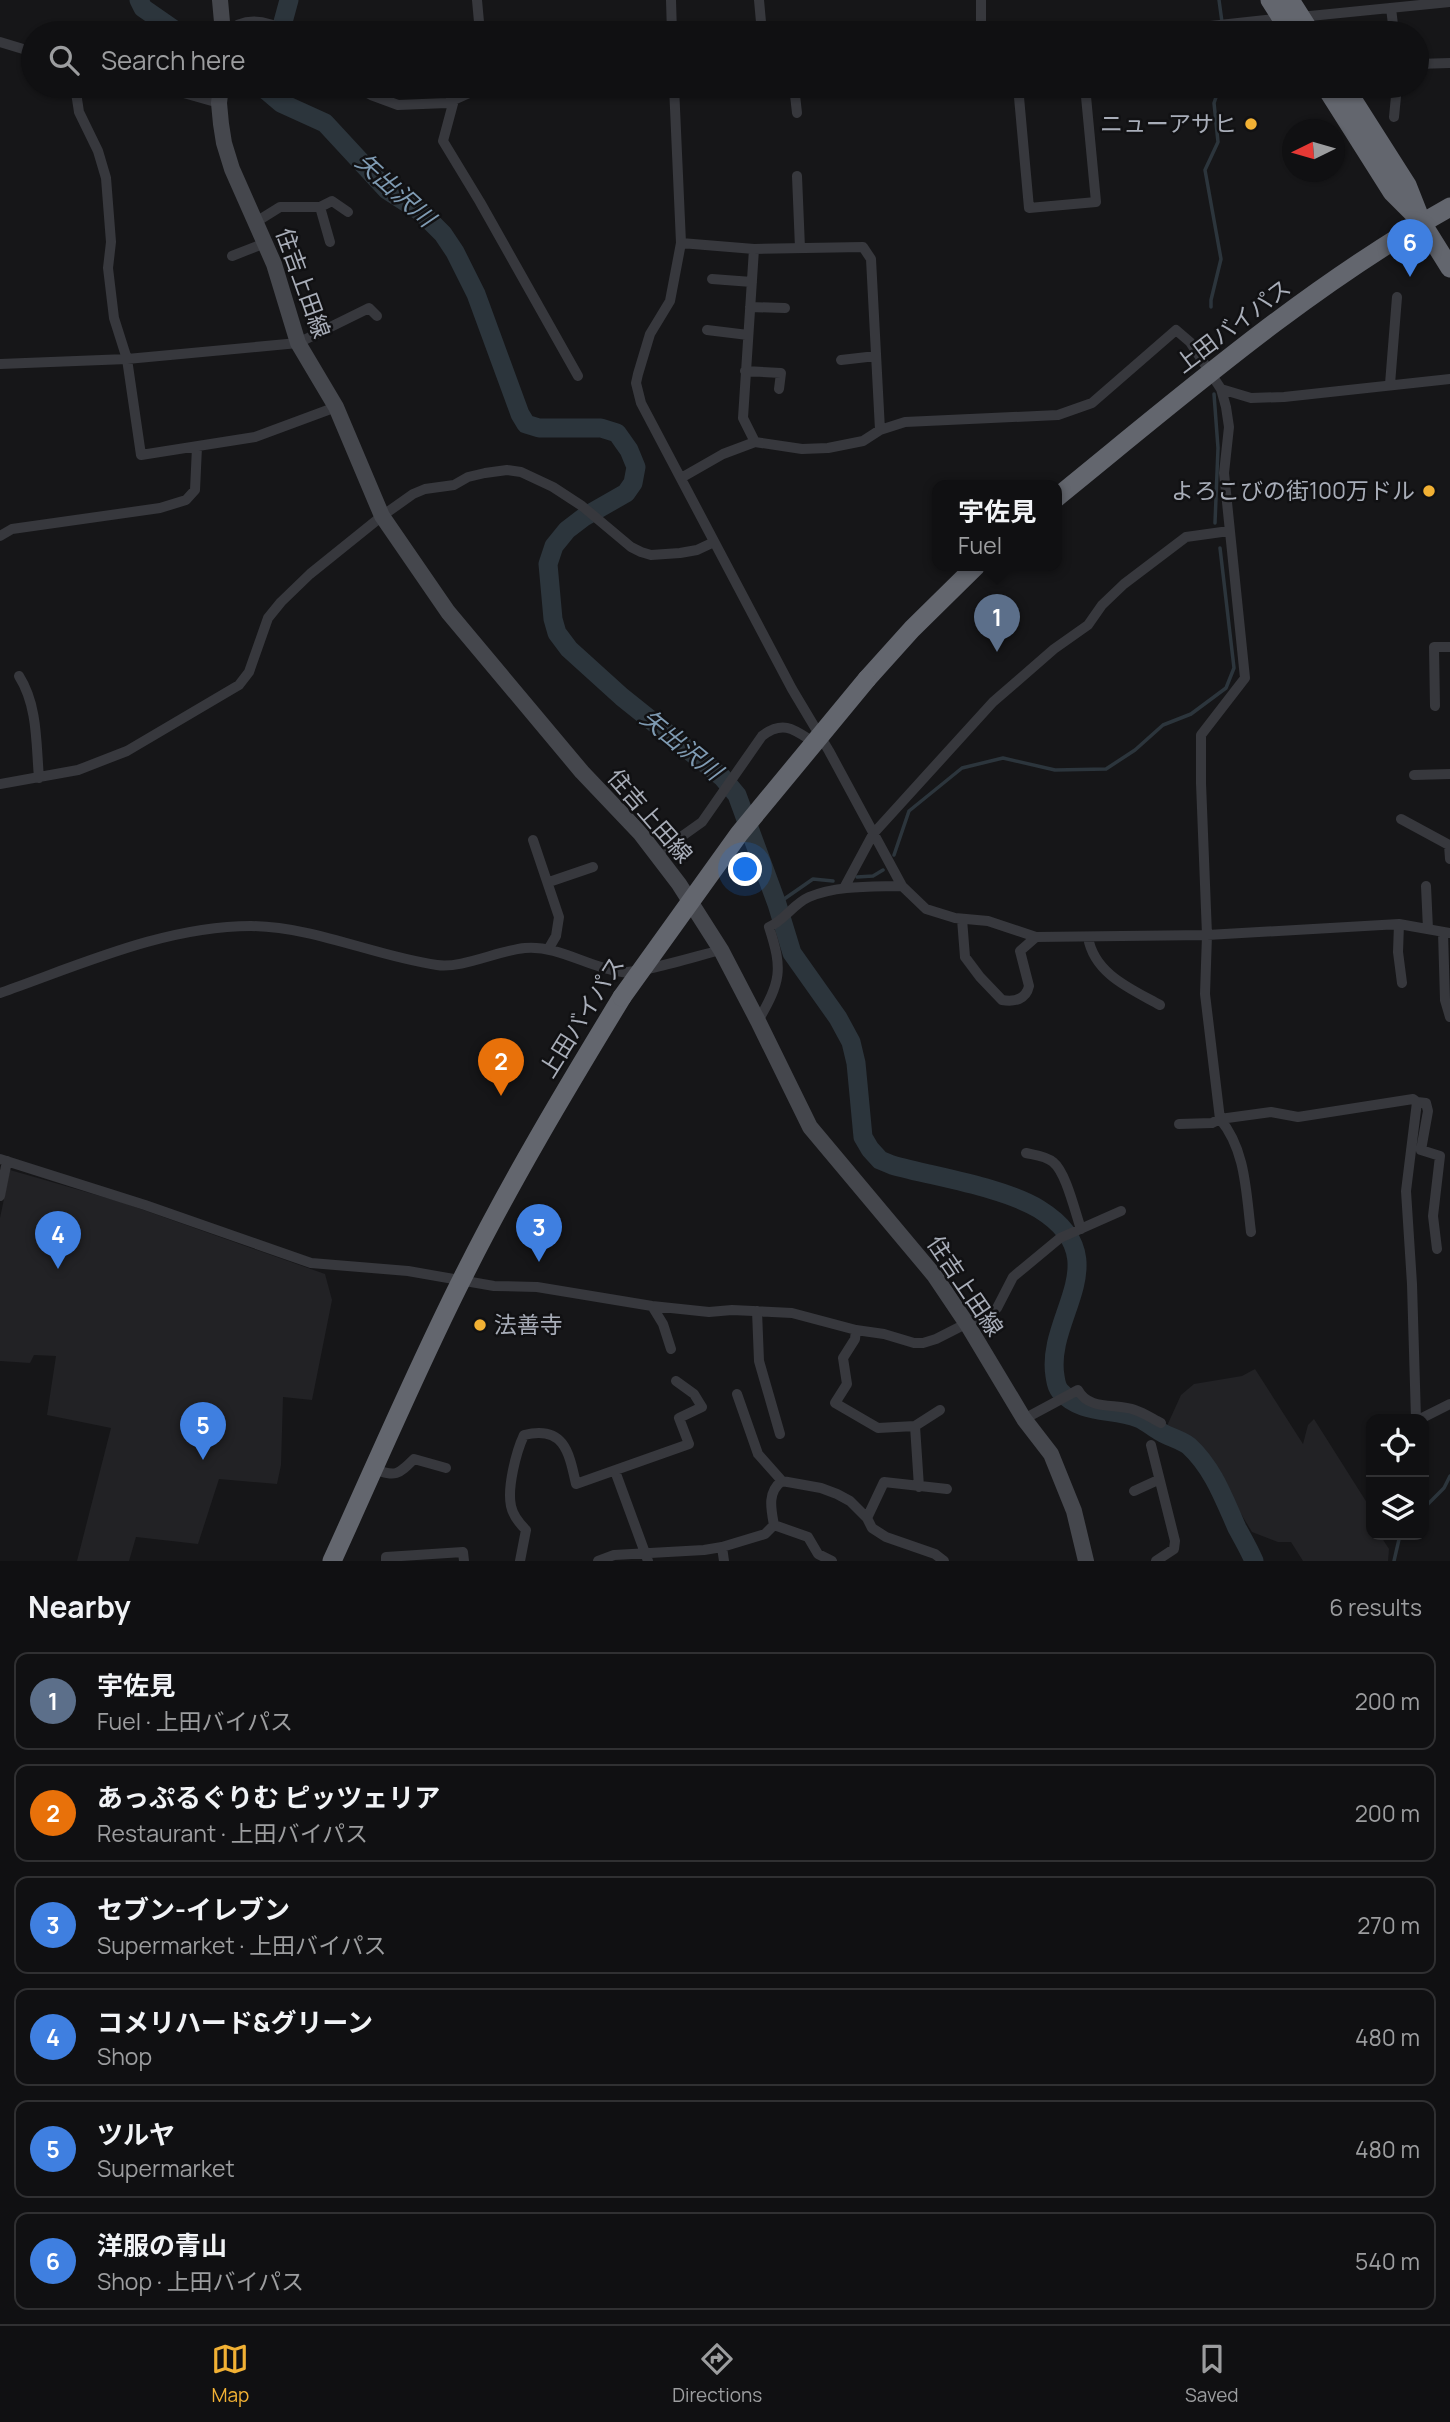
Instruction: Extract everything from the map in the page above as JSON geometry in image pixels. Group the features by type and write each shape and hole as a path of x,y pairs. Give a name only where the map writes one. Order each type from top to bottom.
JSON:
{"highway":[{"path":"1270,0 1295,20"},
{"path":"1333,98 1392,192 1422,223"},
{"path":"1352,98 1407,185 1422,223 1450,268"},
{"name":"上田バイパス","path":"1062,495 1215,381 1298,305 1450,207"},
{"name":"上田バイパス","path":"332,1561 462,1280 547,1121 622,996 739,834 867,679 912,629 971,571"}],"main road":[{"path":"220,0 223,21"},
{"name":"住吉上田線","path":"220,98 224,143 232,169 274,264 298,343 336,407 382,516 448,612 582,772 657,854 721,950 810,1127 934,1275 1024,1419 1051,1454 1074,1511 1086,1561"}],"street":[{"path":"477,0 479,21"},
{"path":"671,0 672,21"},
{"path":"759,0 761,21"},
{"path":"981,0 981,21"},
{"path":"1295,20 1450,2 1450,12"},
{"path":"1391,8 1393,21"},
{"path":"0,43 21,48"},
{"path":"1429,64 1450,63"},
{"path":"77,98 79,112 98,151 106,178 111,242 108,268 114,318 127,359 141,455 255,437 336,407"},
{"path":"201,98 219,103"},
{"path":"379,98 398,105 447,103 458,98"},
{"path":"675,98 681,243 670,301 650,334 636,383 641,403 792,689 902,886 926,909 943,916 988,921 1036,937 1207,935 1399,924 1447,932 1445,1000 1450,1017"},
{"path":"795,98 797,113"},
{"path":"1019,98 1029,208 1096,202 1086,98"},
{"path":"1394,117 1396,98"},
{"path":"454,100 443,141 481,202 578,376"},
{"path":"797,176 800,248"},
{"path":"256,222 280,207 320,207 332,201 348,212"},
{"path":"320,207 330,242"},
{"path":"232,256 265,243"},
{"path":"681,243 754,249 863,247 871,260 880,430"},
{"path":"754,249 743,418 755,442"},
{"path":"712,279 752,282"},
{"path":"1390,384 1397,297"},
{"path":"750,307 785,307"},
{"path":"0,363 127,359 298,343 369,308 377,316"},
{"path":"707,330 748,335"},
{"path":"681,478 723,454 755,442 802,449 828,449 863,441 880,430 905,422 1058,415 1092,403 1176,330 1190,342 1215,381 1227,407 1224,473 1245,677 1201,735 1207,935 1205,994 1220,1119 1232,1134 1239,1150 1251,1232"},
{"path":"841,360 876,356"},
{"path":"745,371 781,373 779,389"},
{"path":"1215,381 1251,398 1262,398 1450,379"},
{"path":"0,536 12,529 160,508 186,500 195,489 197,447"},
{"path":"0,784 78,770 136,747 239,685 248,672 268,618 281,602 310,574 382,516 425,489 454,485 468,477 507,470 536,478 582,506 631,547 651,555 697,550 714,542"},
{"path":"844,888 873,834 993,702 1054,649 1088,625 1102,605 1124,583 1186,537 1229,531"},
{"path":"1435,706 1434,647 1450,647"},
{"path":"19,676 27,689 32,706 39,778"},
{"path":"657,854 702,822 762,736 777,726 790,728 829,751"},
{"path":"1414,775 1450,774"},
{"path":"1401,819 1449,845 1450,859"},
{"path":"533,839 559,917 559,927 549,948"},
{"path":"549,882 593,867"},
{"path":"758,1021 776,986 779,969 778,952 769,927 789,915 795,906 807,898 844,888 902,886"},
{"path":"1426,886 1429,929"},
{"path":"962,919 965,957 1002,1000 1015,1001 1028,991 1020,951 1036,937"},
{"path":"1399,924 1398,952 1402,983"},
{"path":"0,993 145,943 247,926 302,931 388,956 441,966 525,947 549,948 601,968 626,973 721,950"},
{"path":"1088,937 1096,959 1106,972 1124,986 1160,1005"},
{"path":"1179,1124 1212,1123 1220,1119 1271,1112 1298,1117 1413,1098 1426,1103 1428,1111 1421,1150 1440,1156 1433,1216 1437,1249"},
{"path":"1418,1102 1406,1191 1418,1414"},
{"path":"1027,1153 1049,1159 1056,1164 1080,1229"},
{"path":"0,1196 4,1160 145,1205 311,1263 408,1271 494,1286 537,1287 652,1306 709,1312 792,1313 914,1343 923,1343 997,1308 1013,1277 1060,1238 1121,1211"},
{"path":"652,1306 663,1324 671,1349"},
{"path":"757,1311 759,1361 780,1434"},
{"path":"856,1330 855,1339 844,1358 847,1384 835,1403 878,1428 915,1426 940,1410"},
{"path":"520,1561 526,1530 516,1519 510,1505 517,1450 524,1435 536,1432 556,1437 565,1444 576,1484 615,1471 689,1444 679,1418 702,1407 694,1394 676,1381"},
{"path":"1024,1419 1078,1390 1082,1398 1098,1404 1135,1410 1161,1423"},
{"path":"737,1394 758,1454 782,1481 821,1488 837,1494 850,1501 867,1518 872,1528 886,1537 935,1554 944,1561"},
{"path":"1429,1414 1450,1404"},
{"path":"915,1426 919,1488"},
{"path":"1151,1445 1175,1541 1174,1549 1157,1561"},
{"path":"374,1469 393,1475 414,1459 446,1468"},
{"path":"615,1471 646,1557"},
{"path":"1134,1491 1158,1480"},
{"path":"774,1525 771,1499 777,1485 782,1481"},
{"path":"867,1518 884,1482 947,1489"},
{"path":"598,1561 614,1555 646,1557 722,1547 765,1534 774,1525"},
{"path":"774,1525 807,1537 818,1554 832,1561"},
{"path":"722,1547 724,1561"},
{"path":"912,1561 916,1549"},
{"path":"386,1561 386,1557 463,1552 464,1561"}],"shaded area":[{"path":"10,1170 121,1202 325,1274 332,1300 312,1400 283,1397 281,1465 277,1484 219,1479 198,1544 136,1537 129,1561 77,1561 111,1428 47,1415 56,1356 34,1355 30,1363 0,1361 0,1218"},
{"path":"1255,1369 1303,1444 1308,1425 1314,1419 1366,1501 1366,1540 1383,1540 1389,1549 1388,1561 1303,1561 1291,1542 1278,1542 1252,1532 1209,1461 1191,1441 1166,1428 1181,1395 1194,1384 1242,1376"}],"waterway":[{"name":"矢出沢川","path":"139,0 143,8 162,21"},
{"path":"283,21 289,0"},
{"path":"1219,0 1222,21"},
{"name":"矢出沢川","path":"275,98 325,123 387,190 421,212 443,234 476,294 526,424 539,428 601,428 617,433 629,450 636,467 633,483 626,493 584,517 567,530 554,546 548,564 553,619 557,633 569,649 622,697 722,777 737,795 792,953 838,1018 851,1042 856,1063 863,1137 870,1149 880,1160 892,1165 988,1189 1024,1201 1063,1228 1074,1248 1077,1268 1074,1289 1055,1354 1056,1384 1069,1399 1078,1404 1138,1418 1189,1446 1211,1474 1254,1561"},
{"path":"1211,307 1221,259 1205,170 1218,142 1216,98"},
{"path":"1214,394 1218,448 1215,523"},
{"path":"894,855 909,811 962,768 1003,758 1055,770 1106,769 1135,750 1163,725 1191,714 1226,688 1234,668 1220,548"},
{"path":"857,877 873,876 883,870"},
{"path":"777,904 813,879 833,881"},
{"path":"1429,1503 1444,1488 1450,1476"},
{"path":"1394,1561 1399,1540"}],"place":[{"name":"ニューアサヒ","path":"1251,124"},
{"name":"洋服の青山","path":"1410,277"},
{"name":"よろこびの街100万ドル","path":"1429,491"},
{"name":"宇佐見","path":"997,652"},
{"name":"あっぷるぐりむ ピッツェリア","path":"501,1096"},
{"name":"セブン-イレブン","path":"539,1262"},
{"name":"コメリハード&グリーン","path":"58,1269"},
{"name":"法善寺","path":"480,1325"},
{"name":"ツルヤ","path":"203,1460"}]}
